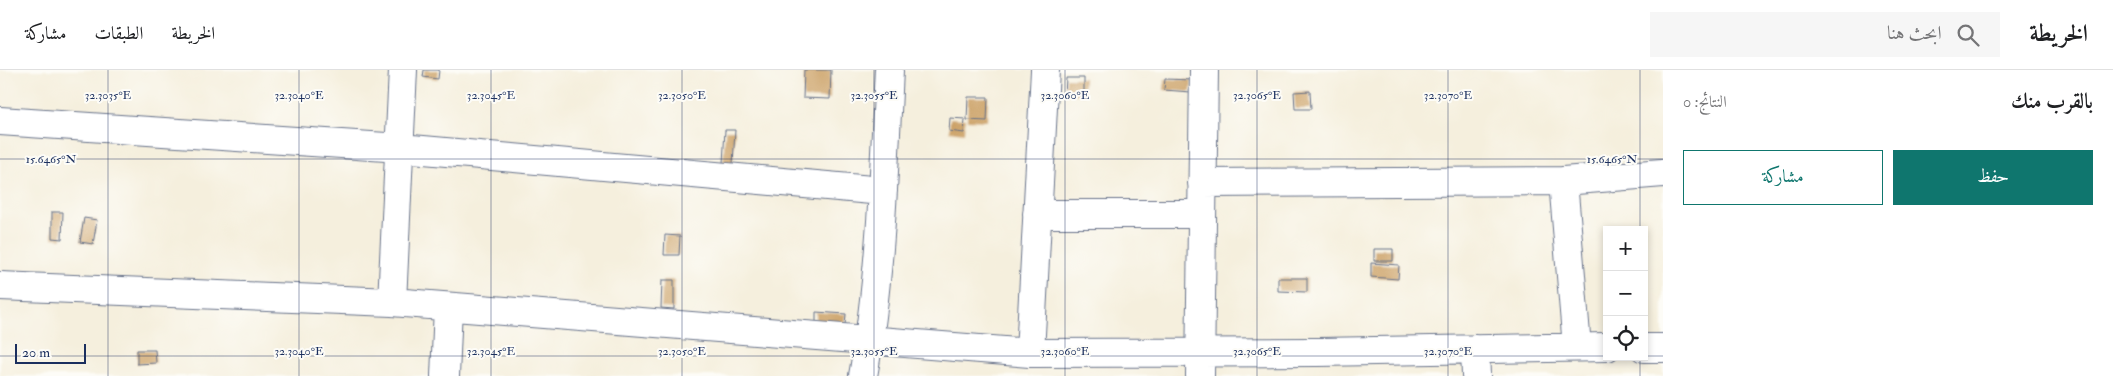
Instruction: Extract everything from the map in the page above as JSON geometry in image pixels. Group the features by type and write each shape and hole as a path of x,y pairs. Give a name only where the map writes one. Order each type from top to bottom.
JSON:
{"street":[{"path":"392,302 403,70"},
{"path":"863,376 869,341 883,191 889,70"},
{"path":"1030,353 1045,70"},
{"path":"1200,364 1204,70"},
{"path":"0,121 400,148 883,191"},
{"path":"1202,183 1563,181 1663,173"},
{"path":"1563,181 1576,347"},
{"path":"1037,214 1202,214"},
{"path":"0,286 392,302 869,341 1200,364 1475,349 1603,347"},
{"path":"445,376 448,307"},
{"path":"1648,348 1663,348"},
{"path":"1475,349 1476,376"}],"building":[{"path":"424,70 439,70 438,79 423,77"},
{"path":"804,70 831,70 830,99 803,98"},
{"path":"1066,78 1084,78 1084,95 1065,94"},
{"path":"1165,79 1192,80 1191,92 1164,90"},
{"path":"1310,91 1311,109 1295,109 1294,92"},
{"path":"968,97 988,97 987,121 967,120"},
{"path":"950,118 965,119 964,133 949,131"},
{"path":"725,130 735,130 733,164 723,163"},
{"path":"52,212 63,212 62,239 52,238"},
{"path":"84,218 97,220 93,244 80,242"},
{"path":"665,235 680,236 679,255 664,255"},
{"path":"1374,249 1393,249 1393,261 1374,261"},
{"path":"1371,263 1399,265 1398,279 1371,277"},
{"path":"1278,278 1307,278 1307,292 1278,291"},
{"path":"662,280 674,280 674,309 661,308"},
{"path":"816,312 846,314 845,325 816,323"},
{"path":"137,350 155,350 156,363 137,364"}]}
